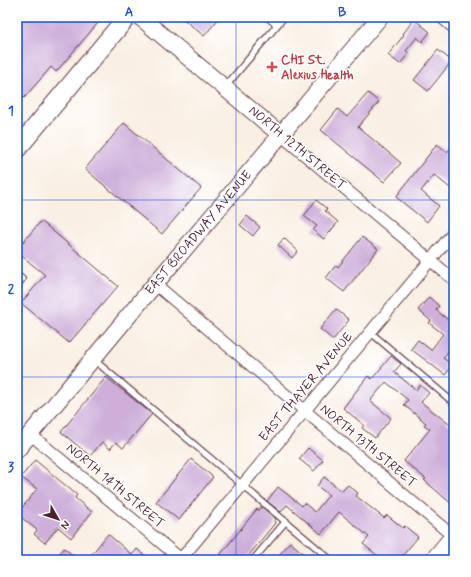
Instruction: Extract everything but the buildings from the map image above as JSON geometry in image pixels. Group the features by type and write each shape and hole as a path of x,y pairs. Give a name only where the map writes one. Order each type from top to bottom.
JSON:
{"main road":[{"path":"17,149 127,17"}],"street":[{"name":"NORTH 12TH STREET","path":"140,17 454,280"},
{"name":"EAST BROADWAY AVENUE","path":"17,450 380,17"},
{"path":"440,17 454,28"},
{"name":"EAST THAYER AVENUE","path":"181,560 454,232"},
{"name":"NORTH 13TH STREET","path":"155,284 454,536"},
{"name":"NORTH 14TH STREET","path":"30,434 181,560"},
{"path":"433,560 454,536"}],"lane":[{"path":"267,17 277,25"},
{"path":"225,88 284,17"},
{"path":"17,275 22,279 17,286"},
{"path":"370,332 454,403"},
{"path":"93,359 332,560"},
{"path":"253,560 286,521"}],"place":[{"name":"CHI St. Alexius Health","path":"272,67"}]}
